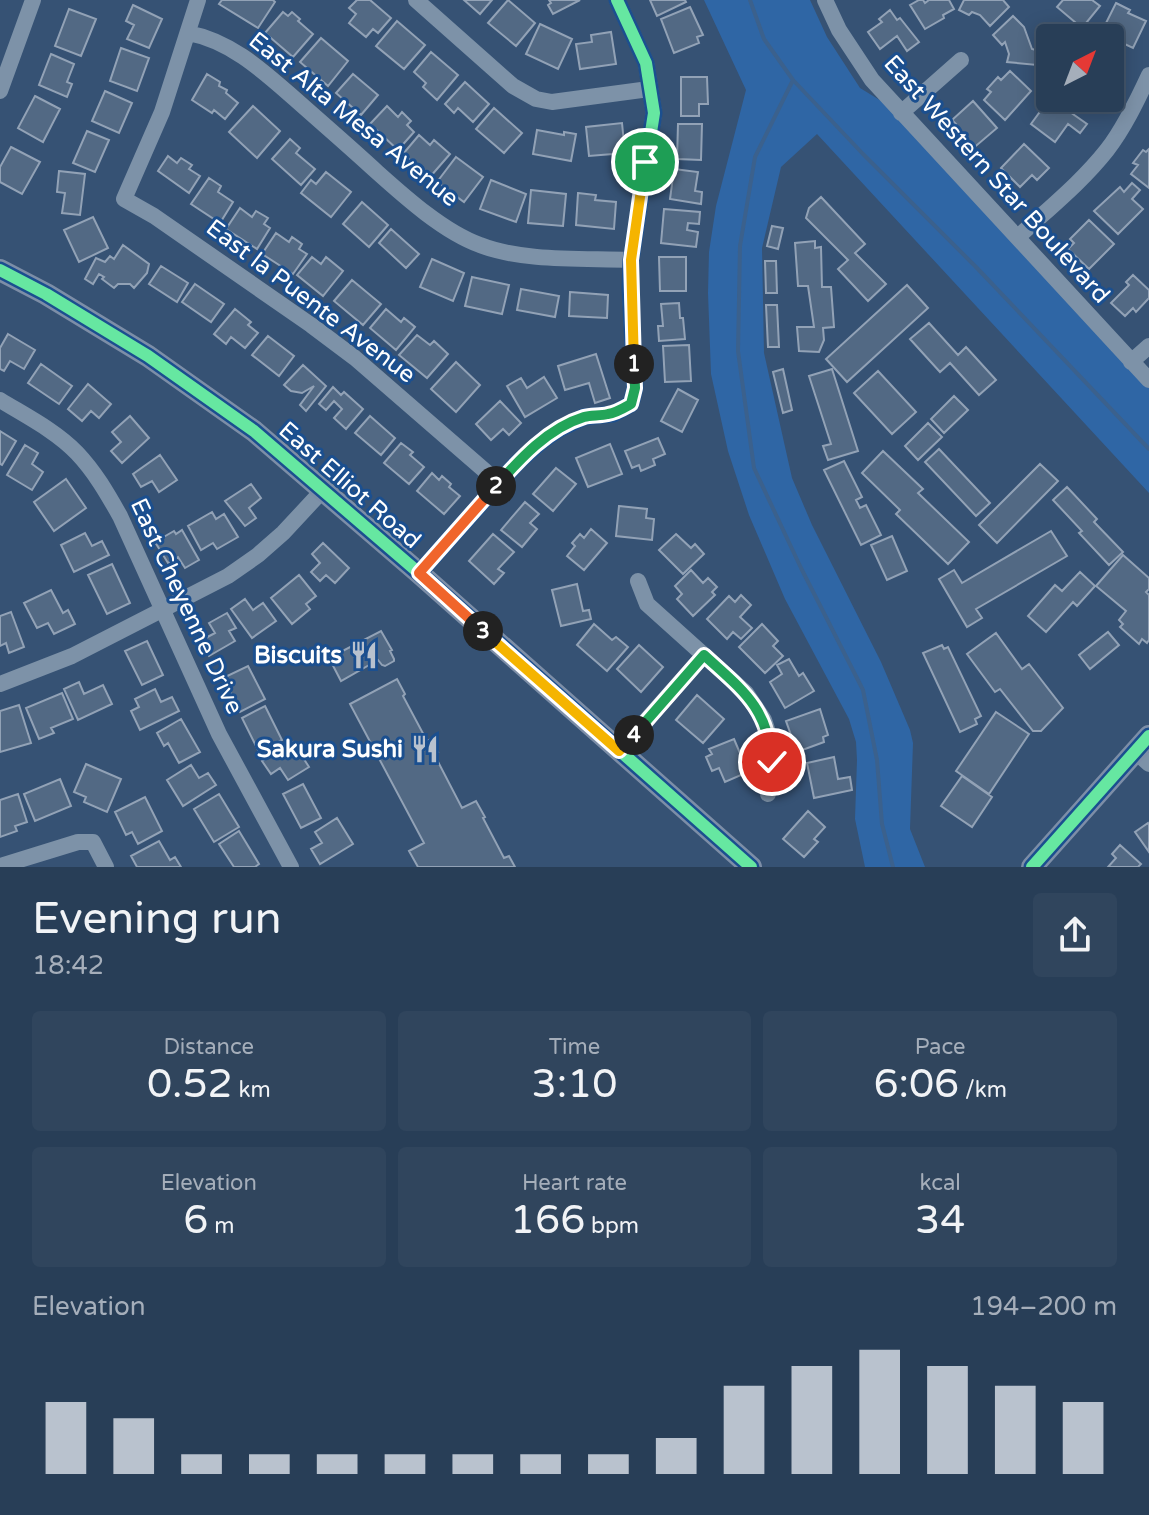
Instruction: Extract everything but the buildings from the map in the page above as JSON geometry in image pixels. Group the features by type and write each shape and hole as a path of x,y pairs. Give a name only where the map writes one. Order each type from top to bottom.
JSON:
{"main road":[{"name":"East Elliot Road","path":"0,270 148,356 254,431 751,867"},
{"path":"1032,867 1144,750"}],"street":[{"path":"0,91 33,0"},
{"path":"188,33 198,0"},
{"path":"416,0 513,86 536,99 552,102 649,89"},
{"path":"419,573 525,455 543,440 584,417 613,414 631,404 635,388 631,260 654,113 646,63 617,0"},
{"name":"East Western Star Boulevard","path":"825,0 839,30 872,80 1149,380"},
{"name":"East la Puente Avenue","path":"188,33 162,112 124,199 154,216 355,358 499,483"},
{"name":"East Alta Mesa Avenue","path":"188,33 207,37 234,50 264,72 413,204 480,245 529,257 631,260"},
{"path":"901,113 961,60"},
{"path":"1018,237 1082,178 1107,150 1124,125 1149,75"},
{"path":"1131,362 1149,346"},
{"name":"East Cheyenne Drive","path":"0,400 41,425 76,452 100,481 120,516 219,734 291,867"},
{"path":"0,684 72,656 228,576 283,533 323,490"},
{"path":"638,581 647,604 746,693 764,720 771,741 768,794"},
{"path":"619,751 704,655"},
{"path":"0,866 78,842 93,842 106,867"}],"shaded area":[{"path":"704,0 810,0 827,37 860,88 901,113 1149,380 1149,493 817,134 781,167 762,248 764,353 792,478 812,525 881,662 910,730 913,743 910,829 925,867 865,867 855,819 856,742 849,719 785,599 749,515 728,451 711,374 709,252 716,206 746,90"}],"waterway":[{"path":"750,0 764,39 793,80 1149,449"},
{"path":"793,80 755,157 740,246 738,351 754,468 863,690 877,760 882,824 893,867"}],"cycle path":[{"path":"419,573 517,463 543,440 584,417 613,414 631,404 635,388 631,260 654,113 646,63 617,0"},
{"path":"0,270 148,356 254,431 751,867"},
{"path":"1032,867 1149,736"}],"place":[{"name":"Biscuits","path":"364,655"},
{"name":"Sakura Sushi","path":"425,749"}],"route":[{"path":"645,162 631,260 635,388 631,404 613,414 584,417 543,440 517,463 419,573 619,751 704,655 746,693 764,720 771,741 772,762"}]}
